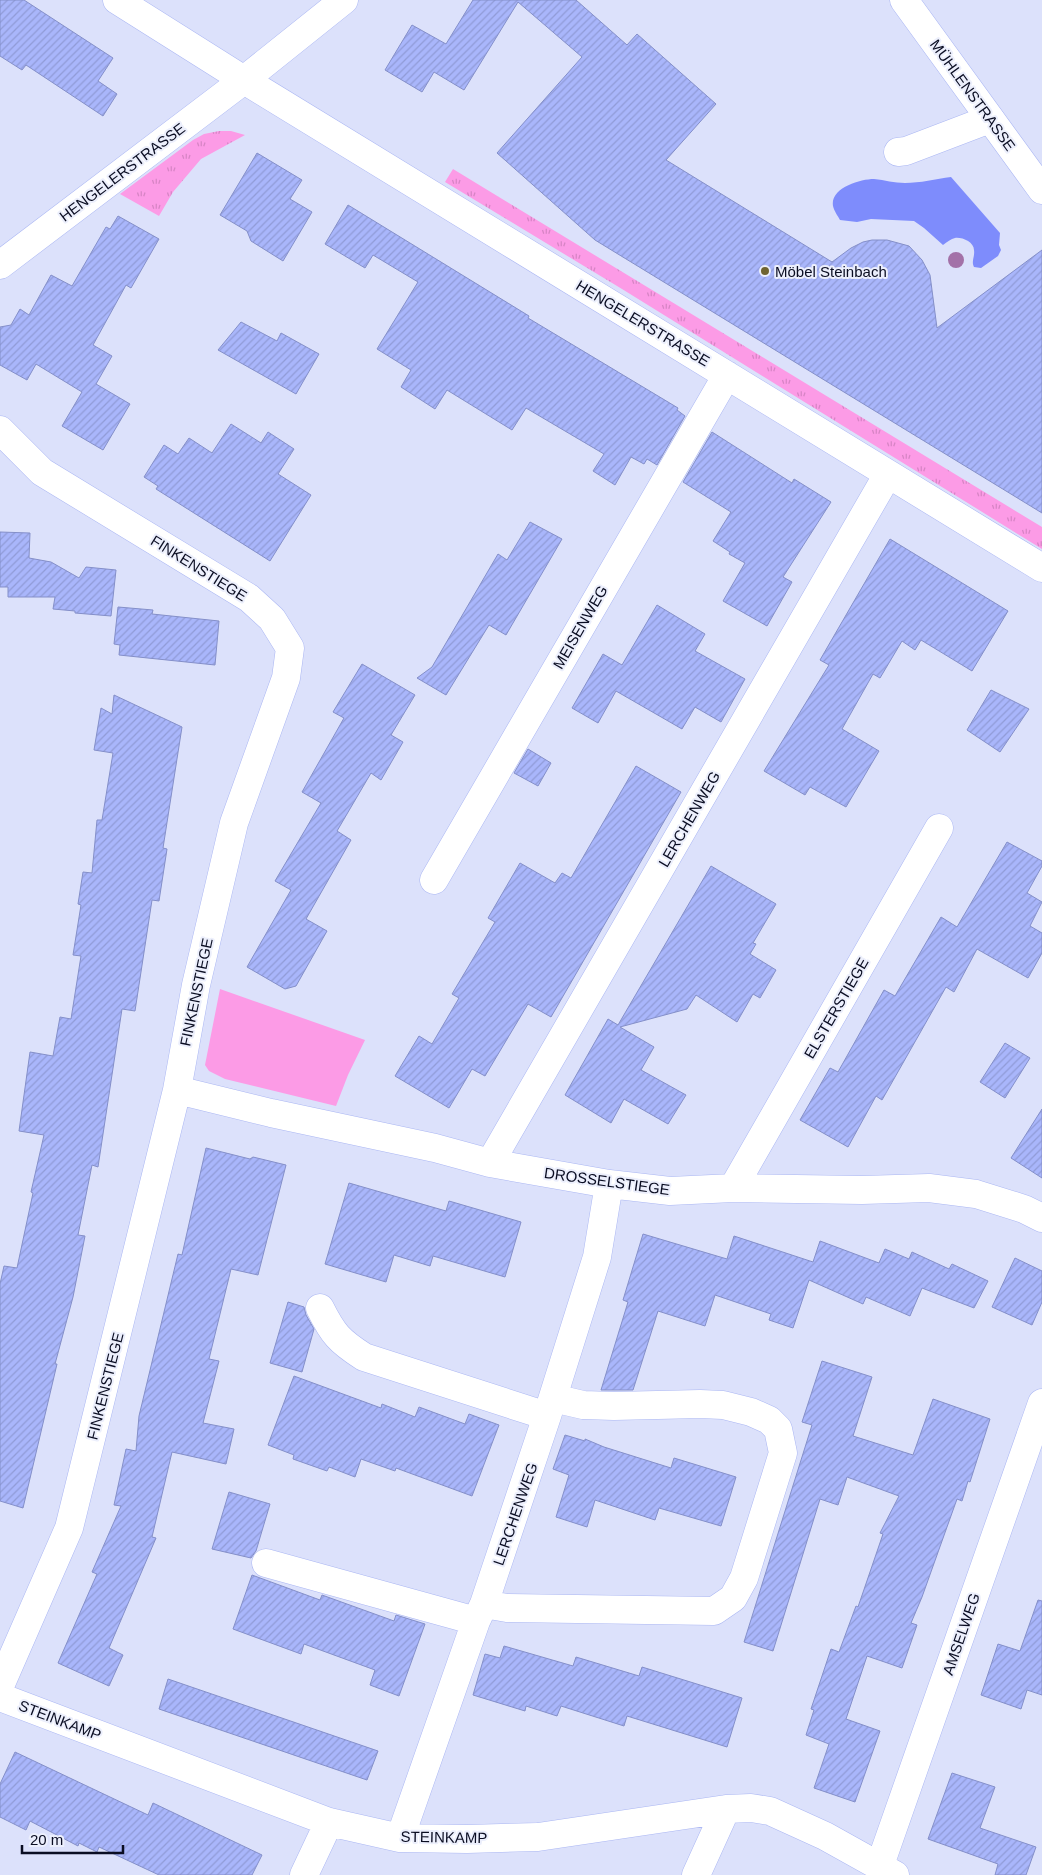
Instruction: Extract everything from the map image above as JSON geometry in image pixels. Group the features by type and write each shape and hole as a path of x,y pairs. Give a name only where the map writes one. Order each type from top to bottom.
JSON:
{"street":[{"path":"117,0 244,80"},
{"name":"HENGELERSTRASSE","path":"0,265 244,80 344,0"},
{"name":"MÜHLENSTRASSE","path":"904,0 1042,190"},
{"name":"HENGELERSTRASSE","path":"244,80 1042,568"},
{"path":"898,152 906,151 990,119"},
{"name":"MEISENWEG","path":"434,880 727,375"},
{"name":"FINKENSTIEGE","path":"0,430 42,472 249,598 272,619 290,648 286,678 234,823 196,985 177,1090 69,1528 0,1686"},
{"name":"LERCHENWEG","path":"490,1164 888,474"},
{"name":"ELSTERSTIEGE","path":"733,1188 939,828"},
{"name":"DROSSELSTIEGE","path":"177,1090 271,1113 435,1148 490,1164 609,1184 670,1190 733,1188 862,1190 928,1188 976,1194 1024,1209 1042,1218"},
{"name":"LERCHENWEG","path":"400,1838 480,1613 550,1407 597,1257 609,1184"},
{"path":"266,1563 480,1613 507,1608 714,1611 732,1598 744,1578 783,1453 778,1429 769,1420 750,1412 723,1405 614,1406 583,1404 550,1407 364,1357 348,1347 332,1332 320,1308"},
{"name":"AMSELWEG","path":"888,1870 1042,1403"},
{"name":"STEINKAMP","path":"0,1697 329,1822 400,1838 538,1837 726,1809 751,1808 770,1811 825,1836 888,1870"},
{"path":"696,1875 726,1809"},
{"path":"304,1875 329,1822"}],"green space":[{"path":"231,131 245,135 201,159 173,192 159,216 120,194 193,140 204,134"},
{"path":"453,169 1042,527 1042,549 622,289 445,182"},
{"path":"220,989 365,1040 336,1106 225,1079 209,1071 205,1065"}],"water":[{"path":"951,177 1000,233 999,245 1001,250 998,256 981,268 974,267 973,247 970,242 964,239 955,238 943,245 914,221 871,219 857,222 840,220 833,206 836,194 847,186 861,181 874,179 897,183 911,183"}],"building":[{"path":"0,0 24,0 113,58 98,81 117,94 103,116 26,65 22,70 0,56"},
{"name":"Möbel Steinbach","path":"473,0 576,0 627,45 637,34 716,104 666,160 832,262 851,248 872,240 887,240 909,246 922,260 930,275 937,328 1042,250 1042,513 595,240 497,153 582,57 518,2 464,90 434,72 422,92 385,70 412,25 446,44"},
{"path":"257,153 302,180 290,199 312,212 283,261 251,241 247,231 220,215"},
{"path":"348,205 529,316 528,318 678,408 677,410 685,416 657,465 647,459 644,464 631,457 615,485 593,471 604,454 526,408 512,430 447,390 435,409 401,387 411,370 377,349 418,282 373,255 365,268 325,244"},
{"path":"118,216 159,239 131,288 126,285 93,345 112,356 96,384 130,404 103,450 62,426 82,392 36,364 27,380 0,365 0,327 11,325 20,309 29,315 51,275 72,286 106,227 110,229"},
{"path":"241,322 277,341 281,333 319,354 296,394 218,350"},
{"path":"231,424 261,443 268,432 294,449 278,474 311,495 270,561 156,489 158,486 144,477 164,445 178,454 189,438 212,453"},
{"path":"712,432 792,483 794,479 831,502 783,577 792,582 767,626 723,601 745,563 729,554 730,552 713,541 731,512 683,482"},
{"path":"530,522 562,539 506,635 489,625 446,695 417,678 432,667 498,554 507,560"},
{"path":"0,532 30,533 29,558 51,562 79,578 86,567 116,570 111,616 53,609 55,597 8,597 8,587 0,587"},
{"path":"890,539 1008,611 972,671 921,640 915,650 902,641 880,678 873,674 842,729 879,751 846,807 810,787 805,795 764,771 829,665 820,660"},
{"path":"657,605 705,634 695,651 745,679 721,722 695,707 682,729 616,691 598,723 572,708 603,654 622,665"},
{"path":"118,607 153,610 152,614 219,621 215,665 119,655 120,645 114,644"},
{"path":"362,664 415,695 391,735 403,742 381,780 371,773 337,831 351,840 306,919 327,931 296,986 285,989 247,967 291,890 275,881 321,803 302,792 344,718 333,712"},
{"path":"991,690 1029,709 1000,752 967,730"},
{"path":"114,695 182,727 163,848 167,849 159,901 152,900 135,1011 122,1009 98,1167 92,1165 78,1235 85,1236 73,1297 55,1364 57,1364 23,1508 0,1501 0,1284 4,1266 17,1268 44,1135 19,1131 30,1052 53,1056 60,1017 71,1019 81,956 73,955 81,905 78,904 83,872 92,873 97,820 102,820 113,753 94,750 101,708 112,714"},
{"path":"528,749 551,763 538,786 514,773"},
{"path":"636,766 681,792 551,1017 528,1004 485,1076 472,1069 449,1108 395,1076 419,1036 432,1044 459,998 452,994 495,922 488,918 520,863 555,883 562,873 571,878"},
{"path":"1007,842 1042,861 1042,866 1027,893 1042,902 1030,926 1042,933 1042,953 1028,978 977,949 954,992 946,987 882,1100 876,1096 848,1147 800,1120 830,1068 838,1072 884,990 895,996 941,917 957,927"},
{"path":"711,866 776,904 753,943 756,944 750,954 776,970 760,998 753,994 737,1022 696,995 687,1009 620,1027 654,1047 641,1070 686,1095 668,1124 624,1099 611,1123 565,1095 608,1019 618,1025"},
{"path":"1005,1043 1030,1058 1005,1098 980,1082"},
{"path":"1042,1109 1042,1178 1011,1158"},
{"path":"206,1148 250,1159 253,1157 286,1165 258,1275 231,1269 209,1359 219,1361 203,1423 234,1429 226,1464 172,1452 152,1537 156,1538 109,1648 123,1655 109,1686 58,1663 97,1574 92,1572 121,1506 114,1505 126,1449 136,1451 139,1416 178,1254 182,1255"},
{"path":"349,1183 446,1211 449,1201 521,1222 505,1277 433,1256 430,1266 394,1255 386,1282 325,1264"},
{"path":"643,1234 727,1259 734,1236 813,1262 820,1241 879,1263 885,1249 909,1259 912,1252 949,1269 952,1264 988,1281 974,1308 922,1288 910,1316 866,1297 863,1304 809,1280 793,1328 769,1320 771,1314 715,1295 705,1326 658,1311 633,1390 601,1390 628,1302 623,1300"},
{"path":"1015,1258 1042,1271 1042,1302 1032,1325 992,1307"},
{"path":"288,1302 304,1307 314,1329 302,1372 270,1363"},
{"path":"822,1361 872,1377 853,1436 913,1455 933,1399 990,1419 970,1482 968,1481 962,1501 957,1499 911,1623 917,1625 902,1668 867,1656 846,1719 880,1731 855,1802 814,1788 829,1744 806,1735 814,1710 811,1709 831,1649 839,1652 856,1606 858,1607 883,1534 880,1533 899,1496 847,1477 838,1505 820,1499 773,1651 744,1642 812,1425 802,1422"},
{"path":"294,1376 381,1408 382,1404 415,1417 419,1407 465,1424 469,1414 499,1425 472,1496 396,1468 395,1471 361,1459 355,1477 329,1467 327,1471 293,1459 294,1455 268,1445"},
{"path":"565,1435 585,1441 585,1439 604,1447 671,1468 674,1458 736,1477 721,1526 659,1508 655,1520 595,1500 587,1527 556,1517 569,1475 553,1469"},
{"path":"229,1492 270,1504 256,1551 251,1558 212,1549"},
{"path":"252,1575 320,1600 322,1595 394,1621 396,1615 425,1624 399,1696 370,1685 375,1670 304,1644 301,1654 233,1629"},
{"path":"1038,1600 1042,1601 1042,1695 1027,1690 1021,1709 981,1695 998,1644 1020,1651"},
{"path":"504,1646 573,1666 576,1657 639,1676 642,1667 742,1698 727,1747 627,1716 624,1726 561,1706 557,1716 526,1706 525,1711 473,1695 485,1654 500,1658"},
{"path":"168,1679 378,1751 367,1780 159,1709"},
{"path":"15,1752 148,1815 153,1803 262,1855 252,1875 159,1875 99,1847 97,1852 79,1843 78,1846 30,1821 26,1830 0,1817 0,1784"},
{"path":"952,1773 995,1787 980,1828 1036,1847 1026,1875 995,1875 998,1864 928,1839"}],"place":[{"name":"Möbel Steinbach","path":"765,271"}]}
